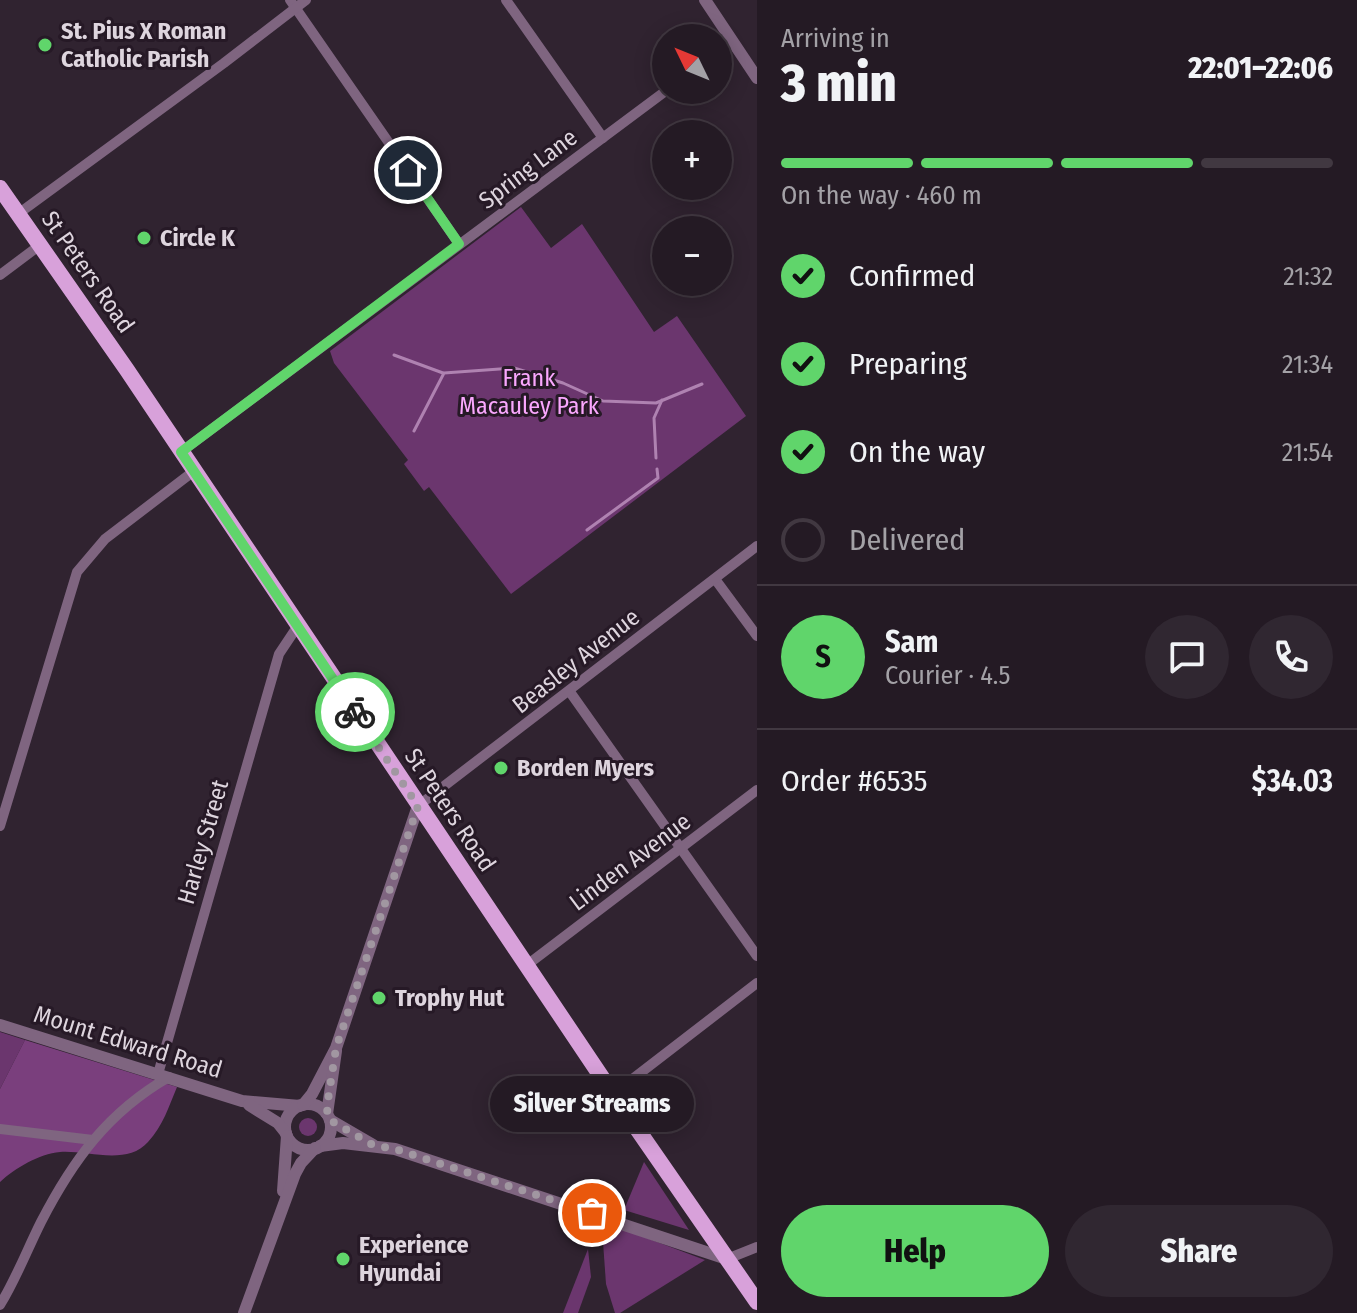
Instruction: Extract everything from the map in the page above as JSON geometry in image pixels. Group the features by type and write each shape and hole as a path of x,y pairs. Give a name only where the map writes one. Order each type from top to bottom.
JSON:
{"main road":[{"name":"St Peters Road","path":"0,188 757,1302"}],"street":[{"path":"18,214 224,63 293,4 306,0"},
{"path":"506,0 603,138"},
{"path":"705,0 757,78"},
{"path":"293,4 459,244"},
{"name":"Spring Lane","path":"181,452 652,101"},
{"path":"0,275 40,245"},
{"path":"0,826 77,572 105,539 194,471"},
{"name":"Beasley Avenue","path":"418,806 757,546"},
{"path":"715,579 757,636"},
{"name":"Harley Street","path":"163,1075 279,654 297,627"},
{"path":"570,692 757,956"},
{"name":"Linden Avenue","path":"527,965 757,790"},
{"path":"281,1206 289,1114 312,1094 336,1048 418,806"},
{"path":"613,1094 757,983"},
{"name":"Mount Edward Road","path":"0,1025 242,1101 269,1117 287,1134"},
{"path":"244,1313 281,1206 301,1163 329,1135 328,1117 336,1048"},
{"path":"0,1305 42,1220 93,1140 118,1112 163,1075"},
{"name":"Mount Edward Road","path":"242,1101 301,1105"},
{"path":"301,1105 316,1106 373,1145"},
{"path":"0,1129 93,1140"},
{"path":"287,1134 296,1146 318,1147 332,1143 395,1149 727,1259 757,1247"}],"green space":[{"name":"Frank Macauley Park","path":"521,207 551,248 582,224 654,332 677,316 746,416 511,594 429,487 424,491 404,464 408,460 334,363 330,351"},
{"path":"0,1032 25,1040 0,1089"},
{"path":"308,1118 315,1120 315,1134 308,1136 301,1134 299,1127 301,1120"},
{"path":"644,1162 689,1230 624,1210"},
{"path":"604,1222 705,1260 620,1313 615,1313 606,1284"},
{"path":"588,1249 591,1277 578,1313 563,1313"}],"shaded area":[{"path":"25,1040 177,1087 153,1136 139,1149 129,1153 60,1152 44,1156 20,1167 0,1182 0,1089"}],"waterway":[{"path":"394,355 443,373"},
{"path":"414,431 444,373 514,368 563,383 603,401 656,403 702,384"},
{"path":"656,458 654,418 662,400"},
{"path":"587,530 658,478 657,469"}],"way so far":[{"path":"355,712 418,806 336,1048 327,1114 340,1127 373,1145 395,1149 592,1213"}],"place":[{"name":"St. Pius X Roman Catholic Parish","path":"45,45"},
{"name":"Circle K","path":"144,238"},
{"name":"Borden Myers","path":"501,768"},
{"name":"Trophy Hut","path":"379,998"},
{"name":"Silver Streams","path":"592,1213"},
{"name":"Experience Hyundai","path":"343,1259"}],"route":[{"path":"355,712 181,452 459,244 408,170"}]}
